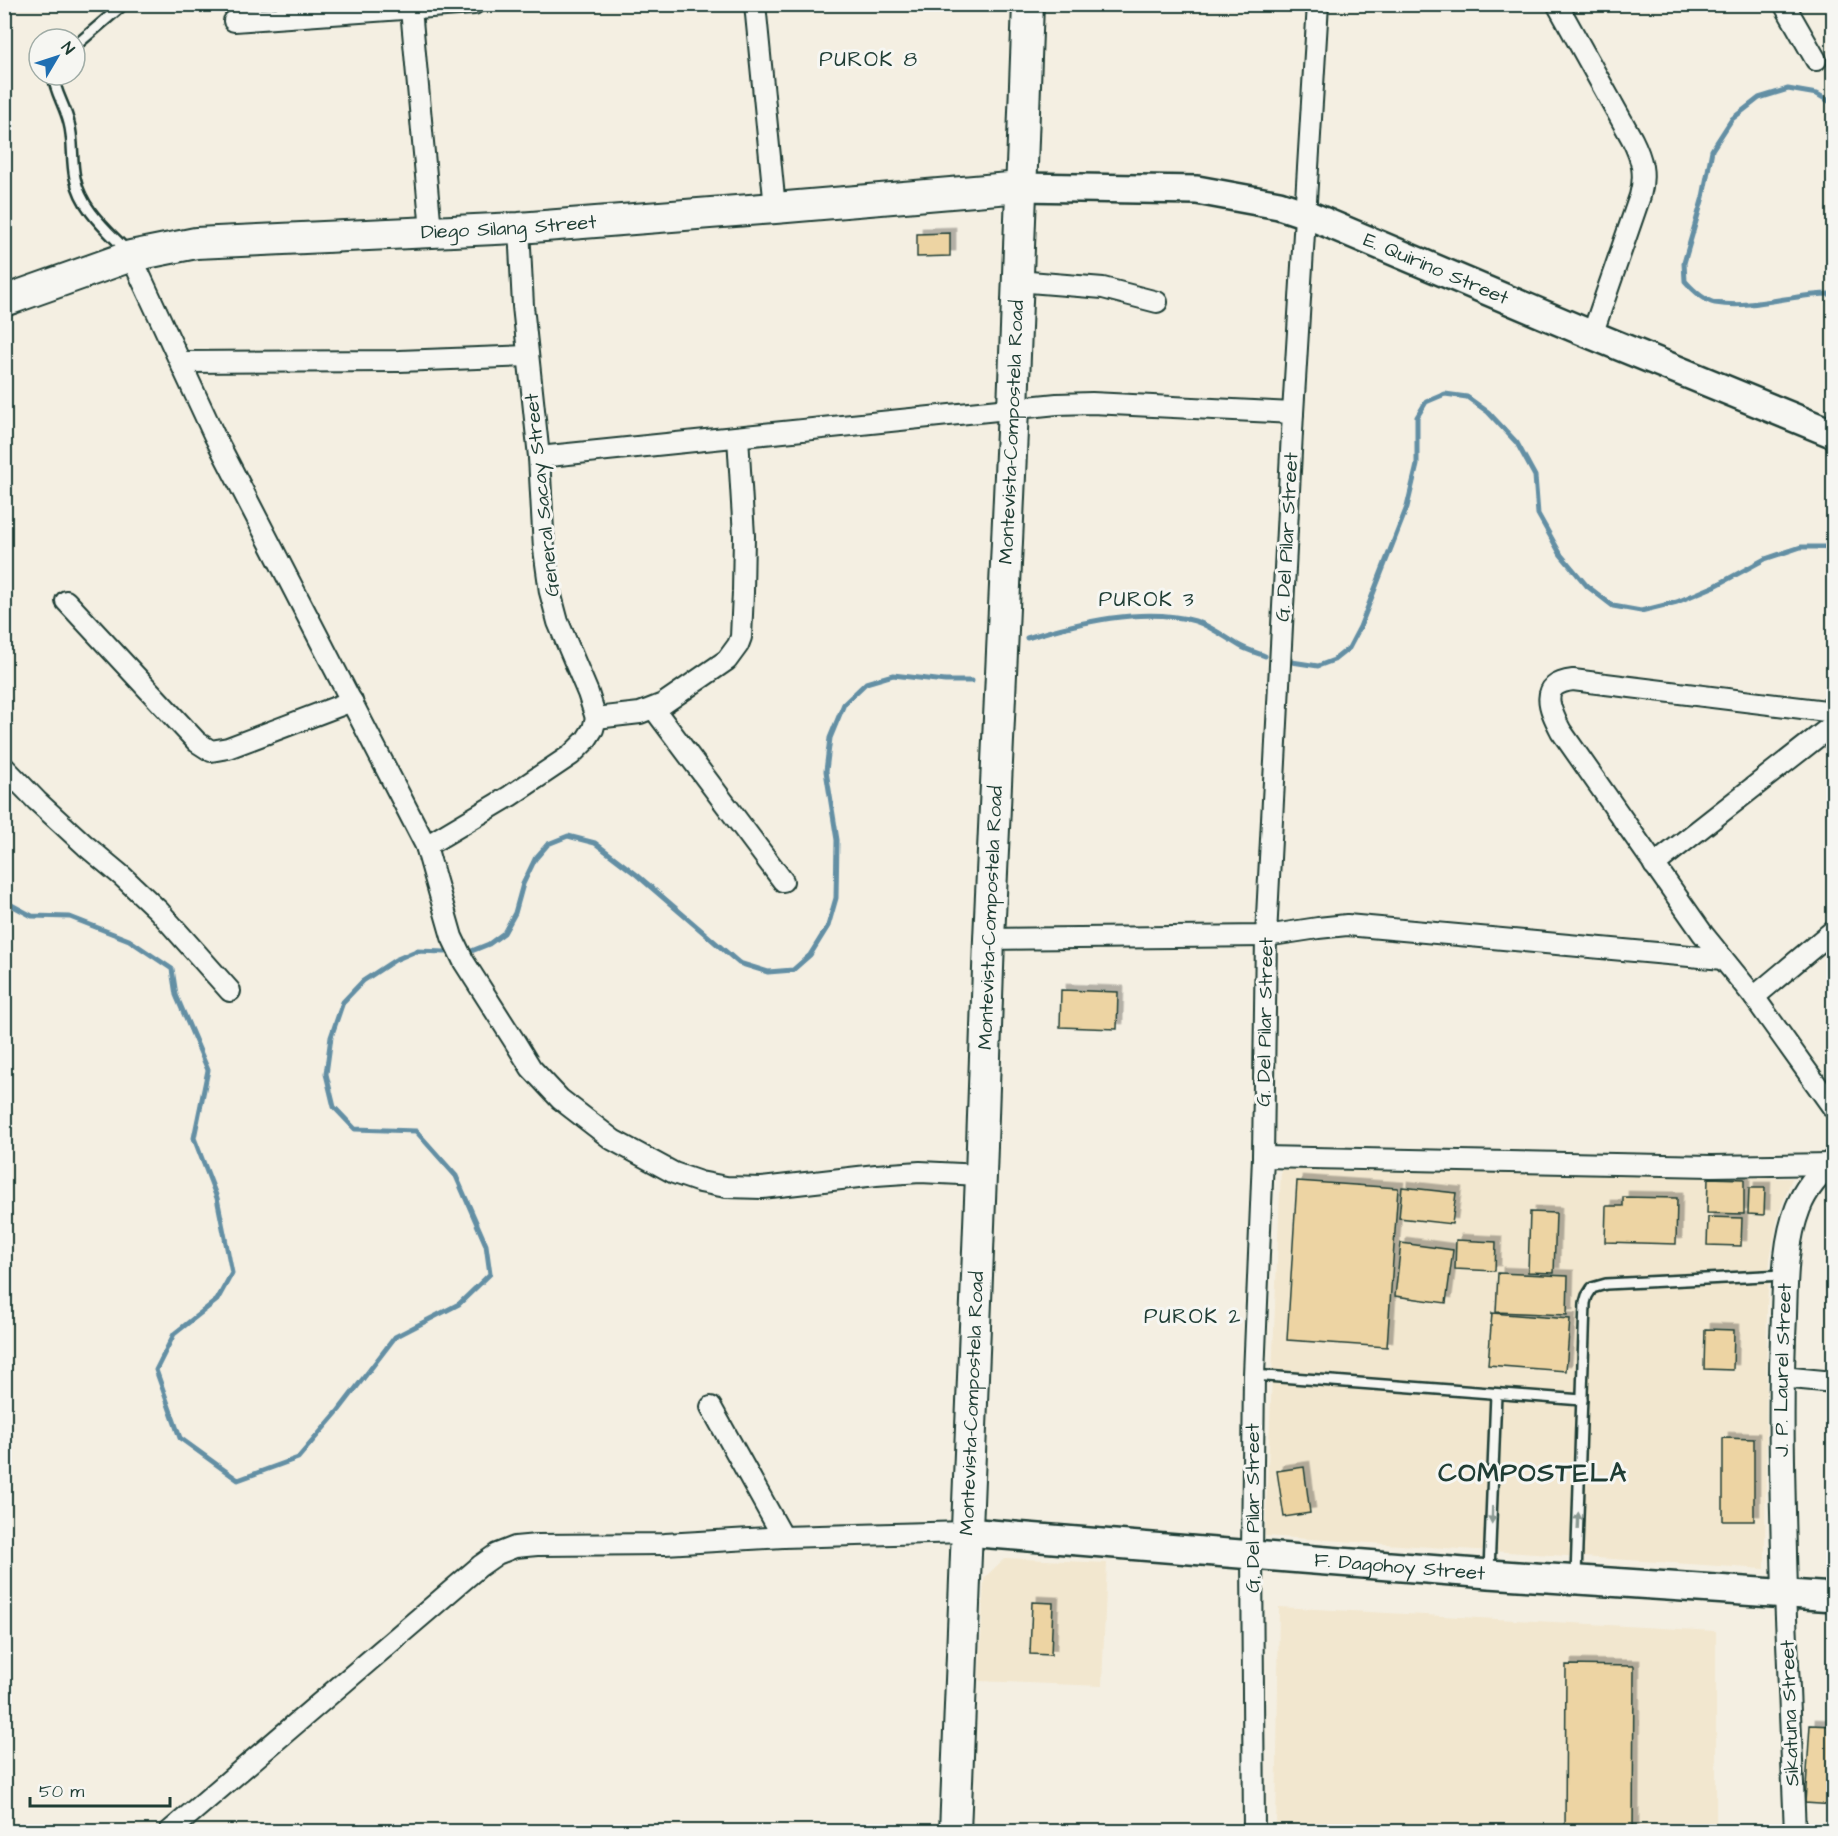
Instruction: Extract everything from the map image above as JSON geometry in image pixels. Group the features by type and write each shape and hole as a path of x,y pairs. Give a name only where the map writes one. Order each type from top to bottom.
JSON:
{"main road":[{"name":"Montevista-Compostela Road","path":"955,1832 1028,4"},
{"name":"Diego Silang Street","path":"4,301 131,256 196,243 519,228 1021,187"},
{"name":"E. Quirino Street","path":"1021,187 1197,190 1268,203 1306,214 1833,434"},
{"name":"F. Dagohoy Street","path":"966,1532 1489,1574 1833,1598"}],"street":[{"path":"234,21 474,4"},
{"path":"755,4 775,208"},
{"name":"G. Del Pilar Street","path":"1254,1832 1252,1554 1254,1375 1263,1157 1266,936 1293,412 1318,4"},
{"path":"1557,4 1632,139 1644,170 1644,183 1640,196 1592,335"},
{"path":"1784,4 1816,60"},
{"path":"411,9 431,231"},
{"name":"General Sacay Street","path":"519,228 523,306 539,457 544,549 550,592 558,622 596,718"},
{"path":"131,256 214,435 426,846 452,937 464,962 531,1068 560,1099 612,1140 674,1173 699,1182 726,1187 762,1188 920,1172 981,1175"},
{"path":"1017,280 1103,288 1157,302"},
{"path":"181,363 399,361 528,356"},
{"path":"539,457 1057,404 1092,403 1293,412"},
{"path":"426,846 510,796 571,755 586,740 593,729 596,718 654,709 727,660 741,637 744,536 738,437"},
{"path":"66,601 197,742 211,751 228,748 352,701"},
{"path":"1833,712 1573,680 1556,684 1552,689 1549,704 1551,713 1561,731 1702,934 1754,997 1833,1109"},
{"path":"654,709 783,881"},
{"path":"1654,865 1833,724"},
{"path":"4,767 37,801 159,911 230,991"},
{"path":"989,939 1266,936 1347,925 1723,959"},
{"path":"1754,997 1833,930"},
{"path":"1263,1157 1712,1166 1832,1162"},
{"name":"J. P. Laurel Street","path":"1785,1594 1781,1377 1785,1275 1791,1233 1798,1207 1811,1185 1832,1162"},
{"path":"1781,1377 1833,1382"},
{"path":"711,1407 783,1537"},
{"path":"170,1832 480,1566 497,1554 515,1548 537,1545 665,1544 783,1537 966,1532"},
{"name":"Sikatuna Street","path":"1785,1594 1795,1832"}],"lane":[{"path":"87,36 124,4"},
{"path":"56,87 69,121 75,178 82,197 92,214 131,256"},
{"path":"1576,1580 1585,1303 1592,1288 1606,1284 1785,1275"},
{"path":"1254,1375 1582,1400"},
{"path":"1489,1574 1496,1394"}],"shaded area":[{"path":"1281,1169 1792,1178 1778,1216 1770,1259 1767,1306 1765,1569 1265,1536"},
{"path":"1005,1558 1107,1563 1102,1686 979,1681 984,1578"},
{"path":"1279,1607 1716,1631 1716,1831 1276,1832"}],"building":[{"path":"950,233 950,256 917,257 917,234"},
{"path":"1061,990 1118,992 1117,1029 1060,1027"},
{"path":"1708,1178 1744,1179 1744,1214 1707,1213"},
{"path":"1297,1181 1398,1188 1387,1347 1287,1340"},
{"path":"1402,1187 1456,1193 1452,1224 1399,1218"},
{"path":"1749,1188 1765,1188 1764,1215 1748,1214"},
{"path":"1623,1197 1677,1198 1676,1244 1605,1242 1606,1206 1623,1206"},
{"path":"1530,1212 1556,1213 1554,1273 1528,1272"},
{"path":"1708,1217 1742,1218 1741,1246 1707,1245"},
{"path":"1456,1240 1496,1242 1495,1271 1455,1269"},
{"path":"1401,1243 1453,1250 1446,1303 1395,1296"},
{"path":"1498,1273 1568,1276 1567,1315 1496,1312"},
{"path":"1492,1313 1570,1319 1566,1371 1488,1365"},
{"path":"1705,1329 1734,1330 1733,1370 1704,1369"},
{"path":"1723,1438 1754,1439 1754,1521 1723,1521"},
{"path":"1304,1467 1310,1513 1284,1517 1277,1471"},
{"path":"1032,1602 1053,1603 1051,1655 1030,1654"},
{"path":"1566,1665 1634,1666 1633,1832 1565,1832"},
{"path":"1810,1725 1834,1726 1834,1805 1805,1803"}],"waterway":[{"path":"1834,104 1817,94 1788,89 1759,98 1732,119 1712,150 1703,197 1684,263 1685,281 1702,297 1715,303 1730,305 1760,303 1819,294 1834,294"},
{"path":"1292,662 1318,666 1334,660 1349,648 1360,627 1407,507 1417,465 1417,417 1426,402 1445,394 1467,397 1488,412 1517,443 1535,476 1538,514 1561,555 1587,586 1613,606 1641,611 1677,602 1715,586 1765,559 1801,547 1834,547"},
{"path":"1027,638 1110,618 1154,615 1201,623 1243,647 1265,656"},
{"path":"469,952 489,944 504,933 515,913 523,884 535,859 548,844 568,836 595,843 637,875 739,963 768,972 793,970 810,955 828,926 836,898 837,840 826,771 830,738 844,704 866,683 893,675 945,681 972,681"},
{"path":"4,901 32,916 70,917 129,940 172,969 176,995 208,1070 194,1138 217,1198 232,1273 217,1300 174,1334 156,1370 180,1438 238,1480 298,1458 339,1410 395,1337 459,1304 490,1274 486,1245 456,1176 416,1131 355,1129 334,1107 326,1074 331,1037 343,1002 363,981 395,960 416,951 446,952"}],"district":[{"name":"PUROK 8","path":"869,59"},
{"name":"PUROK 3","path":"1147,599"},
{"name":"PUROK 2","path":"1193,1316"},
{"name":"COMPOSTELA","path":"1533,1473"}]}
